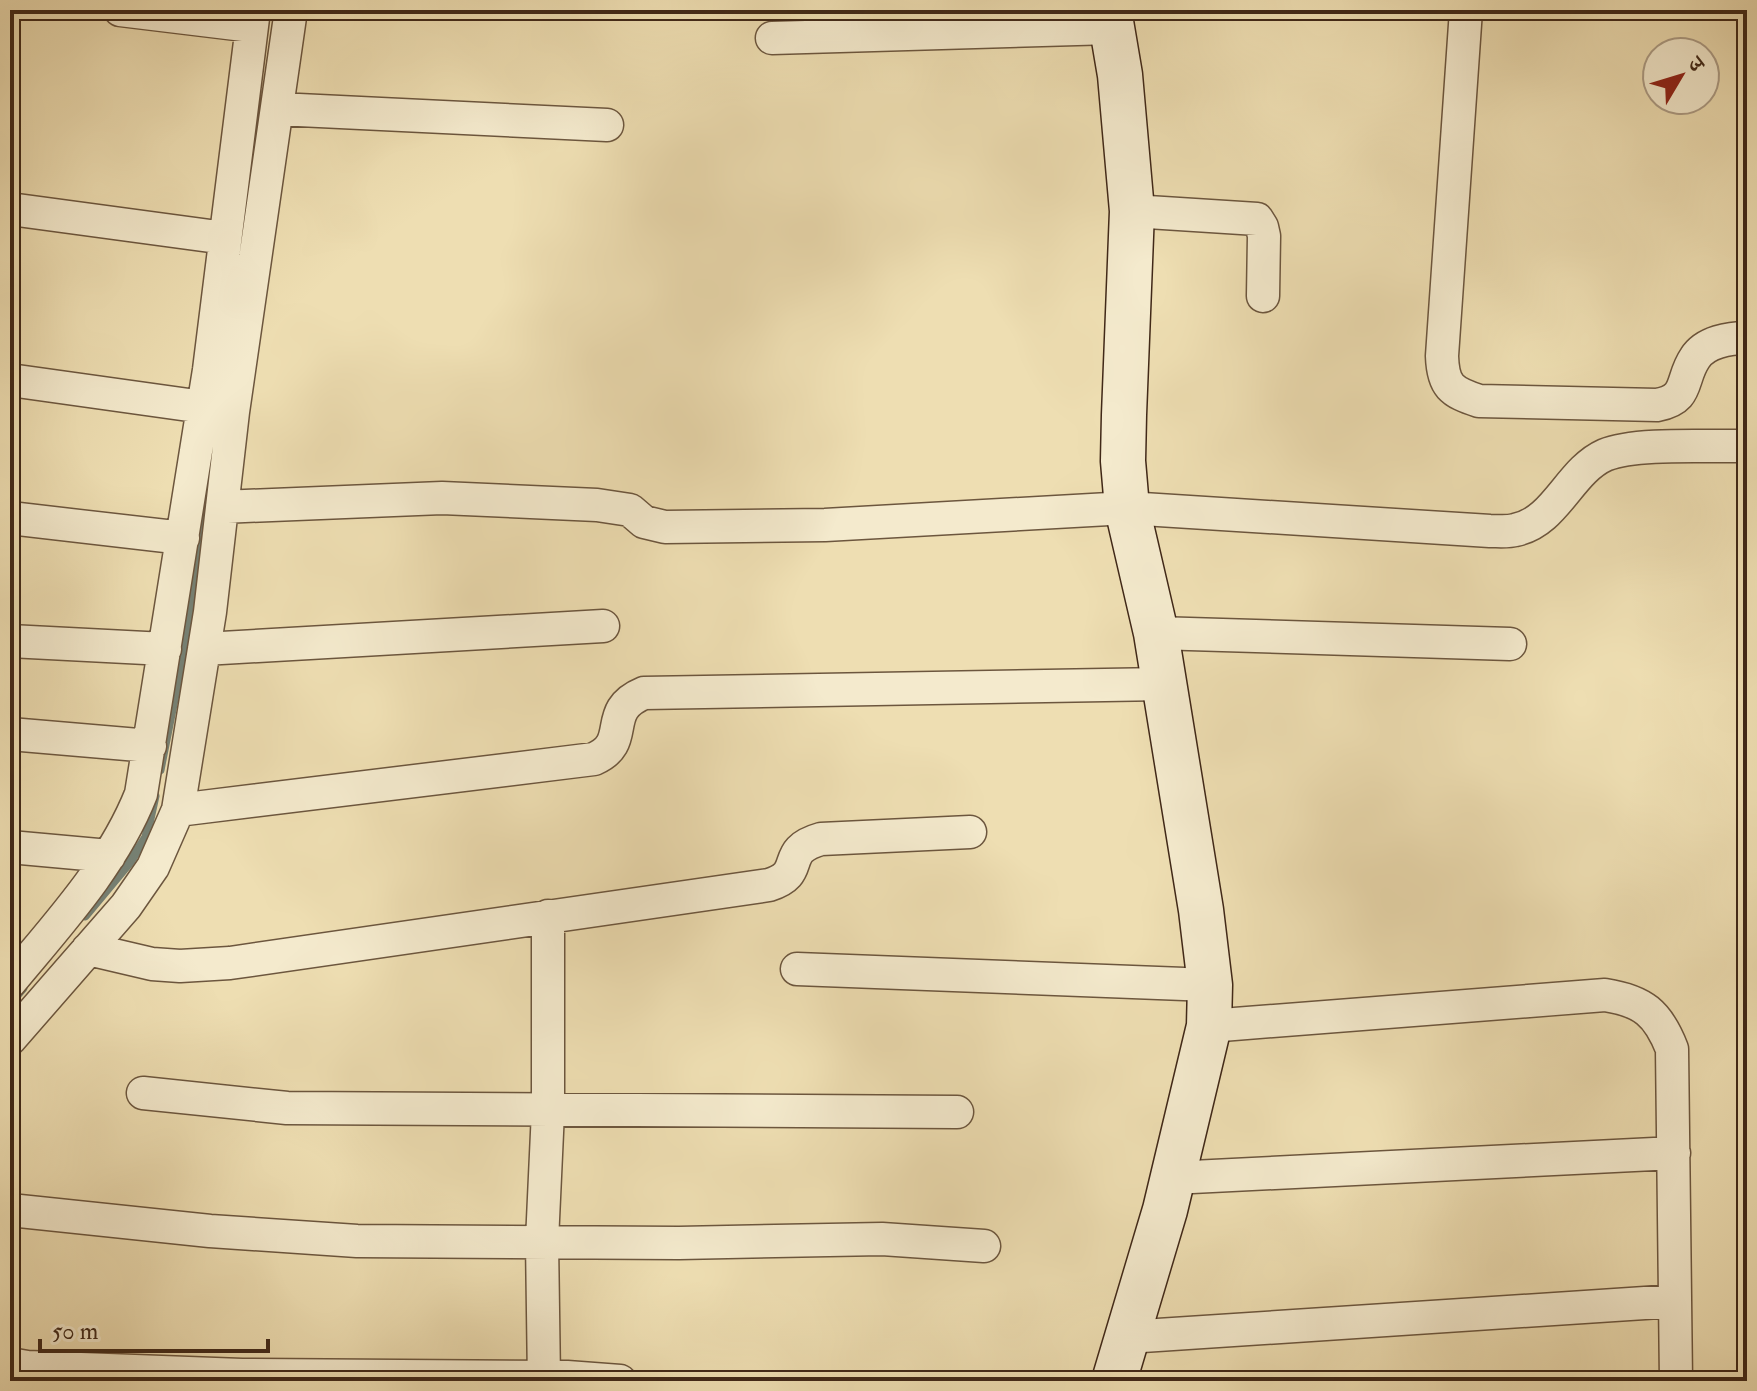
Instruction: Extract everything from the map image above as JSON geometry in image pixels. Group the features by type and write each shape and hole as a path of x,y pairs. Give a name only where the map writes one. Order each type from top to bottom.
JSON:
{"street":[{"path":"10,982 109,856 131,819 141,794 203,407 253,18 120,10"},
{"path":"10,1039 126,906 153,867 178,810 204,649 233,412 291,10"},
{"path":"1466,10 1442,356 1442,371 1447,383 1457,394 1479,401 1657,405 1671,402 1681,393 1695,358 1707,347 1735,338 1747,338"},
{"path":"772,38 1111,19 1120,75 1132,211 1123,461 1127,508 1156,633 1201,910 1209,1006 1172,1178 1114,1381"},
{"path":"278,109 607,125"},
{"path":"10,209 225,238"},
{"path":"1132,211 1257,219 1264,236 1263,296"},
{"path":"10,380 203,407"},
{"path":"222,507 442,498 581,504 630,510 644,522 665,527 825,525 1127,508 1490,531 1516,530 1534,523 1589,464 1607,454 1629,448 1747,446"},
{"path":"10,518 183,538"},
{"path":"204,649 603,626"},
{"path":"1156,633 1510,644"},
{"path":"10,641 165,649"},
{"path":"178,810 594,759 608,753 614,742 619,711 628,699 644,693 1164,684"},
{"path":"10,734 150,746"},
{"path":"88,949 152,964 230,963 769,885 783,881 789,875 796,852 802,846 821,839 970,832"},
{"path":"10,847 109,856"},
{"path":"544,1379 542,1241 548,1111 548,916"},
{"path":"797,969 1209,1006 1605,995 1628,998 1651,1012 1665,1030 1672,1049 1676,1381"},
{"path":"143,1093 287,1108 957,1112"},
{"path":"1172,1178 1674,1153"},
{"path":"10,1210 287,1238 357,1241 679,1243 882,1239 984,1246"},
{"path":"1127,1337 1675,1301"},
{"path":"10,1364 242,1375 620,1381"}],"waterway":[{"path":"160,770 188,629 206,489"},
{"path":"85,916 130,862 146,837 155,796"},
{"path":"10,1003 23,988"}]}
